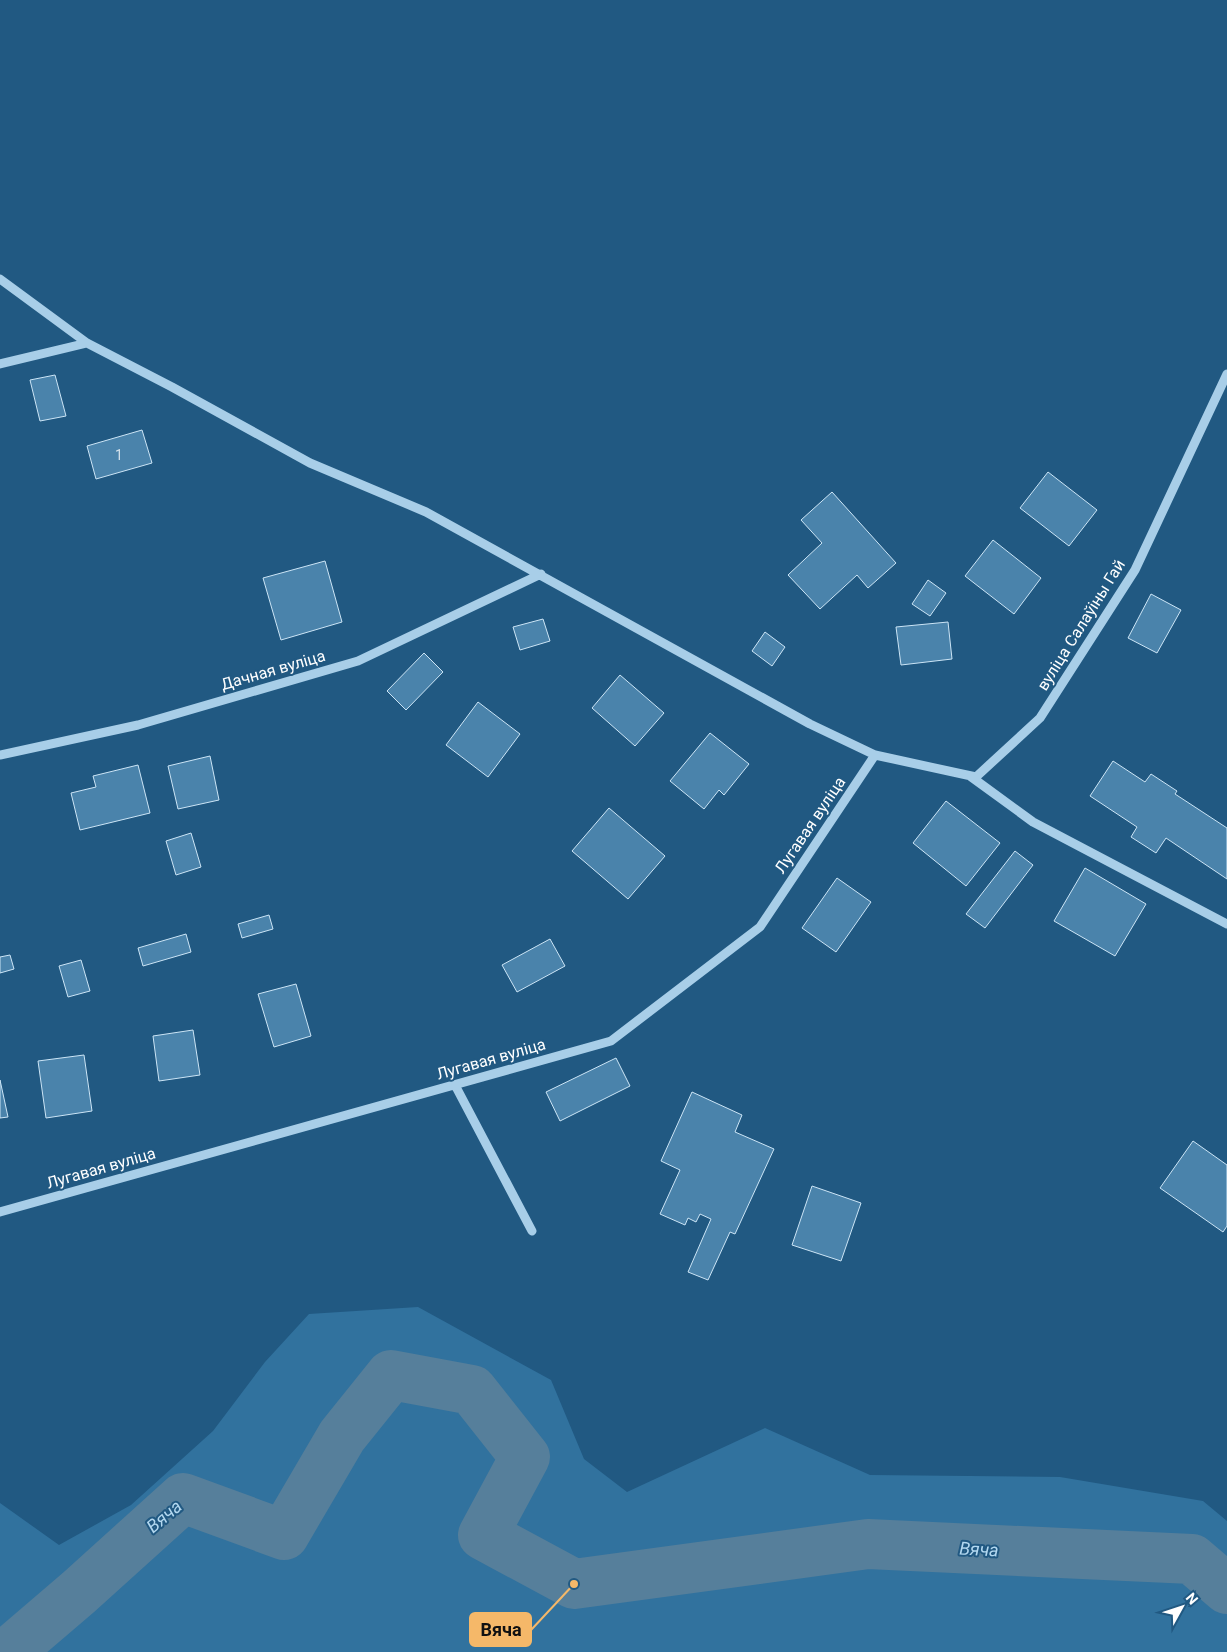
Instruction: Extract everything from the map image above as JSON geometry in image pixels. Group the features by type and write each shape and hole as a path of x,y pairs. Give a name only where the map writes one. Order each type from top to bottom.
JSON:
{"street":[{"path":"0,279 87,343 172,387 310,463 426,512 810,724 875,755 969,776 1033,822 1227,924"},
{"path":"0,364 87,343"},
{"name":"вуліца Салаўіны Гай","path":"969,776 976,777 1040,718 1135,570 1227,374"},
{"name":"Дачная вуліца","path":"0,754 138,725 358,661 541,574"},
{"name":"Лугавая вуліца","path":"0,1212 611,1041 760,927 875,755"},
{"path":"455,1085 532,1231"}],"shaded area":[{"path":"418,1307 551,1380 584,1459 627,1492 765,1428 870,1475 1060,1477 1203,1501 1227,1521 1227,1652 0,1652 0,1503 59,1545 131,1505 213,1431 265,1362 309,1314"}],"building":[{"path":"55,375 66,416 40,421 30,380"},
{"path":"142,430 152,463 96,479 87,446"},
{"path":"1048,472 1097,510 1069,546 1020,508"},
{"path":"832,492 896,563 868,588 857,575 820,609 788,575 822,543 801,520"},
{"path":"993,540 1041,578 1014,614 965,576"},
{"path":"325,561 342,622 281,640 263,578"},
{"path":"928,580 946,593 930,616 912,604"},
{"path":"1151,594 1181,610 1157,653 1128,638"},
{"path":"543,619 550,641 520,650 513,627"},
{"path":"948,622 952,659 901,665 896,627"},
{"path":"765,632 785,647 772,666 752,651"},
{"path":"424,653 443,672 406,710 387,691"},
{"path":"620,675 664,713 635,746 592,708"},
{"path":"478,702 520,734 488,777 446,745"},
{"path":"710,733 749,764 724,795 719,790 704,809 670,781"},
{"path":"210,756 219,800 178,809 168,766"},
{"path":"1113,761 1145,782 1151,774 1177,791 1175,794 1227,828 1227,879 1166,838 1156,853 1131,837 1137,827 1090,796"},
{"path":"138,765 150,813 80,830 71,793 96,787 93,776"},
{"path":"946,801 1000,843 966,886 913,843"},
{"path":"609,808 665,856 628,899 572,851"},
{"path":"191,833 201,867 176,875 166,841"},
{"path":"1015,851 1033,865 985,928 966,914"},
{"path":"1085,868 1146,904 1115,956 1054,921"},
{"path":"837,878 871,902 836,952 802,928"},
{"path":"269,915 273,929 242,938 238,924"},
{"path":"186,934 191,952 143,966 138,948"},
{"path":"550,939 565,966 517,992 502,965"},
{"path":"10,955 14,969 0,973 0,957"},
{"path":"81,960 90,991 68,997 59,966"},
{"path":"296,984 311,1036 274,1047 258,994"},
{"path":"193,1030 200,1075 159,1081 153,1036"},
{"path":"84,1055 92,1111 46,1118 38,1061"},
{"path":"616,1058 630,1086 560,1121 546,1092"},
{"path":"0,1080 8,1117 0,1118"},
{"path":"692,1092 742,1115 735,1132 774,1149 735,1234 730,1232 708,1280 688,1272 711,1219 700,1214 696,1222 688,1218 685,1225 660,1214 680,1170 661,1161"},
{"path":"1193,1141 1227,1165 1227,1226 1223,1232 1160,1188"},
{"path":"812,1186 861,1203 841,1261 792,1245"}],"waterway":[{"name":"Вяча","path":"0,1652 10,1651 79,1592 183,1498 284,1535 342,1436 391,1375 472,1390 525,1457 483,1535 574,1584 868,1544 1192,1559 1227,1589"}],"place":[{"name":"Вяча","path":"574,1584"}]}
